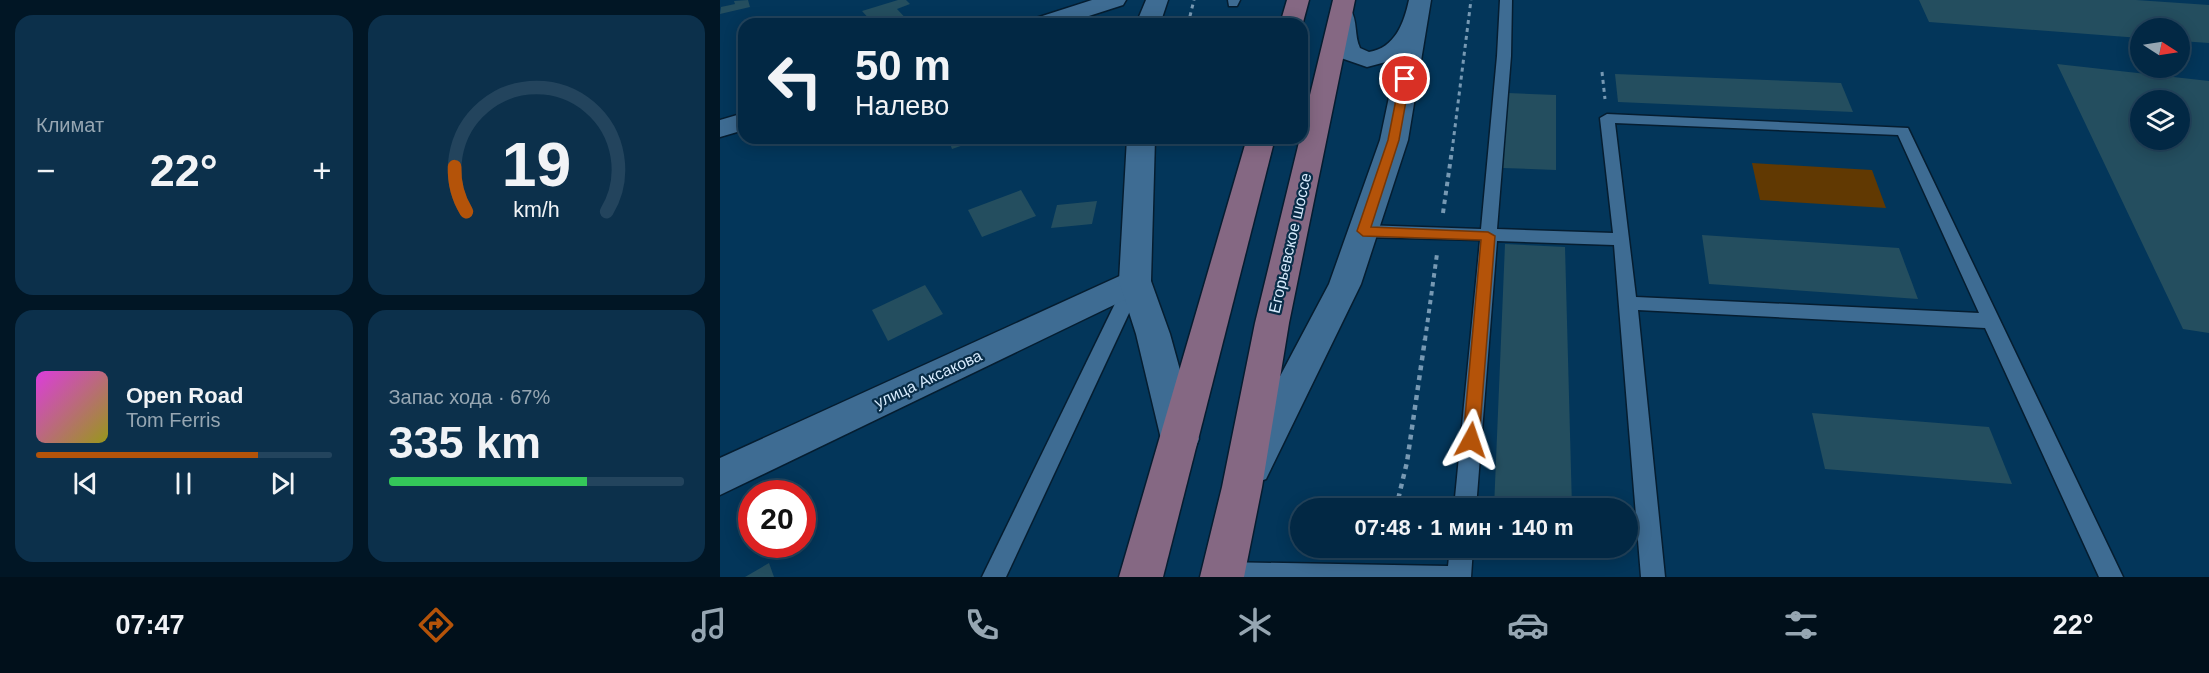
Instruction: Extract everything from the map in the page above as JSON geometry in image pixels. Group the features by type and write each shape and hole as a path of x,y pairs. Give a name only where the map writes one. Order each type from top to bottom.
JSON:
{"main road":[{"name":"Егорьевское шоссе","path":"1222,576 1242,487 1272,323 1343,7"},
{"path":"1141,577 1259,144"}],"street":[{"path":"1059,18 1114,0"},
{"path":"1150,18 1157,0"},
{"path":"1343,7 1345,42 1350,53 1366,60 1383,57 1400,48 1418,9"},
{"path":"1242,487 1345,284 1394,140 1418,9"},
{"path":"720,129 738,123"},
{"path":"1141,144 1135,281 1153,334 1180,439"},
{"name":"улица Аксакова","path":"720,477 1135,281"}],"lane":[{"path":"1466,498 1504,56 1506,0"},
{"path":"1653,577 1622,239 1607,118 1903,131 2111,577"},
{"path":"1363,231 1622,239"},
{"path":"994,577 1135,281"},
{"path":"1628,303 1990,321"},
{"path":"1460,577 1461,558"},
{"path":"1222,576 1447,577"}],"path":[{"path":"1190,18 1194,0"},
{"path":"1398,498 1407,462 1463,72 1471,0"},
{"path":"1602,72 1607,118"}],"shaded area":[{"path":"1752,163 1872,170 1886,208 1760,200"}],"building":[{"path":"748,0 750,7 720,14 721,7 735,4 734,1"},
{"path":"898,0 906,0 910,4 897,9 905,18 868,18 862,11"},
{"path":"1919,0 2136,0 2209,5 2209,43 2190,42 2190,18 2130,18 2130,37 1929,22"},
{"path":"2057,64 2130,72 2130,78 2182,78 2209,81 2209,333 2183,329"},
{"path":"1615,74 1841,83 1853,112 1618,102"},
{"path":"1508,93 1556,95 1556,170 1503,168"},
{"path":"950,144 967,144 952,149"},
{"path":"1021,190 1036,216 982,237 968,210"},
{"path":"1097,201 1092,224 1051,228 1057,205"},
{"path":"1702,235 1899,248 1918,299 1709,284"},
{"path":"1505,244 1565,247 1572,498 1494,498"},
{"path":"925,285 943,314 888,341 872,310"},
{"path":"1812,413 1989,427 2012,484 1825,469"},
{"path":"769,563 774,577 745,577"}],"route":[{"path":"1405,79 1394,140 1363,231 1488,236 1471,440"}]}
